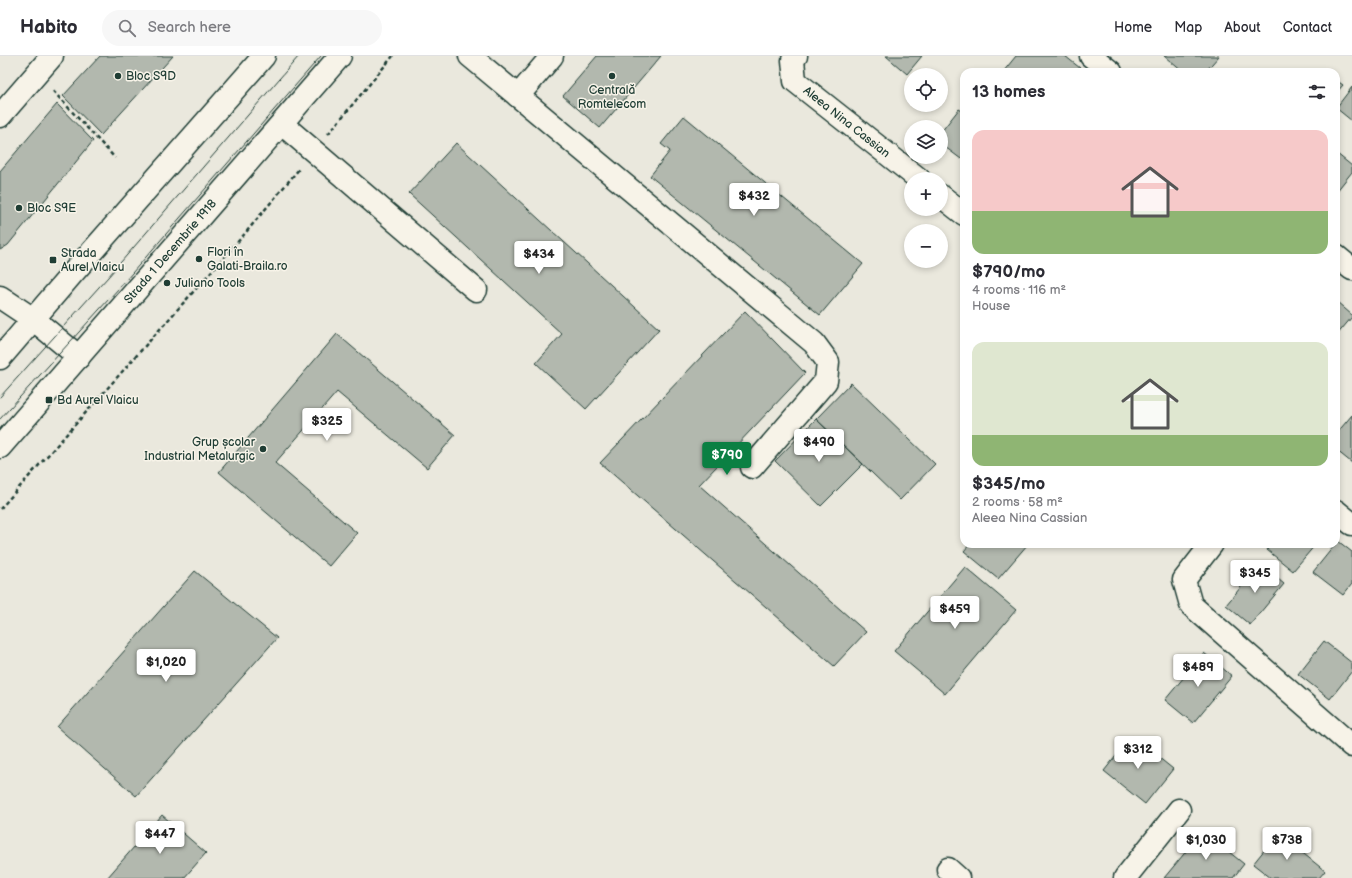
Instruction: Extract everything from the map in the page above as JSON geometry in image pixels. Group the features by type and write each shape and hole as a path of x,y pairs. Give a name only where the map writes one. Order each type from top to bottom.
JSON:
{"main road":[{"path":"0,116 52,56"},
{"path":"0,358 264,56"},
{"name":"Strada 1 Decembrie 1918","path":"0,447 340,56"},
{"path":"470,56 814,342 828,362 826,381 752,467"},
{"path":"518,96 552,56"},
{"name":"Aleea Nina Cassian","path":"796,56 793,60 795,81 910,172"},
{"path":"1091,56 1106,68"},
{"path":"282,124 476,290"},
{"path":"948,201 960,211"},
{"path":"1340,259 1352,269"},
{"path":"0,296 33,319 79,357"},
{"path":"1340,514 1352,524"},
{"path":"1209,548 1184,580 1191,605 1352,746"},
{"path":"1125,878 1179,810"}],"path":[{"path":"0,509 242,237 393,56"},
{"path":"37,73 115,158"}],"building":[{"name":"Bloc S9D","path":"100,56 173,56 101,135 63,96"},
{"name":"Centrală Romtelecom","path":"597,56 661,56 600,128 563,96"},
{"path":"886,56 922,56 912,68 904,68 904,71"},
{"path":"1016,56 1065,56 1080,68 1006,68"},
{"path":"1164,56 1219,56 1208,68 1178,68"},
{"path":"1352,87 1352,121 1340,111 1340,103"},
{"name":"Bloc S9E","path":"57,104 93,141 8,245 0,250 0,171"},
{"path":"959,109 960,110 960,158 948,149 948,123"},
{"path":"684,116 863,264 820,315 650,176 670,151 661,144"},
{"path":"456,143 659,329 586,409 536,363 562,334 409,194"},
{"path":"1340,156 1352,166 1352,172 1340,187"},
{"path":"1340,304 1352,315 1340,331"},
{"path":"745,311 805,373 699,485 866,632 834,666 600,463"},
{"name":"Grup școlar Industrial Metalurgic","path":"337,334 455,435 427,468 337,392 275,463 357,533 329,566 219,472"},
{"path":"851,383 935,464 900,500 816,419"},
{"path":"1352,415 1352,463 1340,453 1340,429"},
{"path":"816,419 863,464 821,506 775,461"},
{"path":"1340,543 1352,552 1352,584 1343,595 1313,572 1332,548 1340,548"},
{"path":"967,548 1025,548 998,579 964,551"},
{"path":"1268,548 1313,548 1293,571 1267,550"},
{"path":"1260,564 1284,584 1250,625 1226,605"},
{"path":"965,567 1016,610 945,694 894,651"},
{"path":"195,571 277,638 136,796 57,727"},
{"path":"1324,641 1352,663 1352,671 1330,699 1298,674"},
{"path":"1204,653 1232,676 1193,723 1165,700"},
{"path":"1132,736 1173,769 1145,804 1104,771"},
{"path":"162,815 206,853 184,878 107,878"},
{"path":"1203,831 1244,864 1233,878 1164,878"},
{"path":"1278,833 1325,871 1319,878 1271,878 1253,864"}],"tram line":[{"path":"0,397 108,277 299,56"},
{"path":"0,419 119,288 321,56"}],"place":[{"name":"Bloc S9D","path":"118,76"},
{"name":"Centrală Romtelecom","path":"612,76"},
{"name":"Bloc S9E","path":"19,208"},
{"name":"Flori în Galati-Braila.ro","path":"199,259"},
{"name":"Strada Aurel Vlaicu","path":"53,260"},
{"name":"Juliano Tools","path":"167,283"},
{"name":"Bd Aurel Vlaicu","path":"49,400"},
{"name":"Grup școlar Industrial Metalurgic","path":"263,449"}]}
